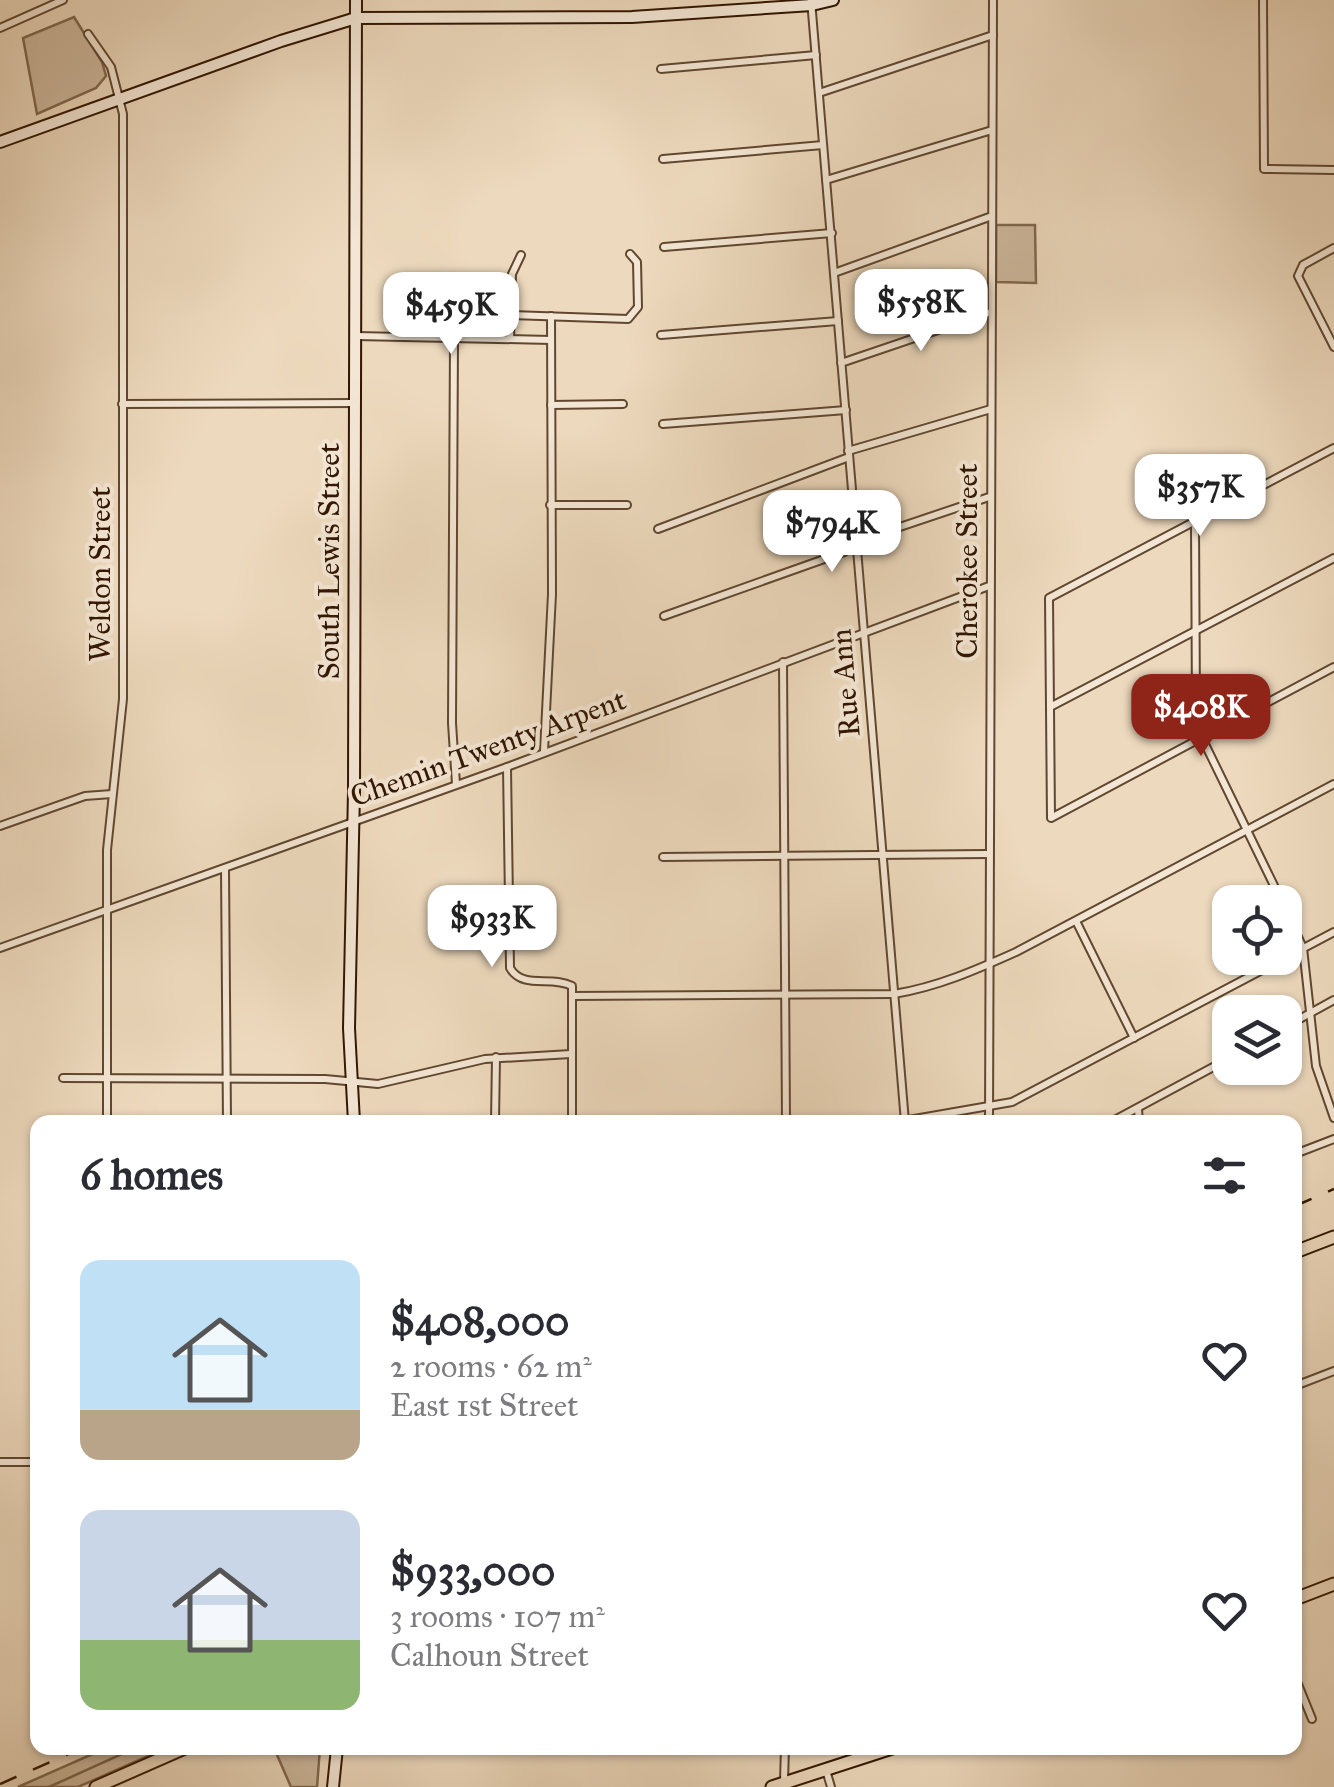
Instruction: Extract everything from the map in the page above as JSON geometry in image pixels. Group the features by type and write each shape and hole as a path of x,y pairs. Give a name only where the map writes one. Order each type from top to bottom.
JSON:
{"main road":[{"name":"South Lewis Street","path":"354,1115 349,1028 356,0"},
{"path":"0,142 329,24 356,18 632,17 834,0"},
{"path":"1302,1249 1334,1237"},
{"path":"1302,1596 1334,1584"},
{"path":"96,1787 169,1755"},
{"path":"333,1787 336,1755"},
{"path":"778,1784 870,1755"}],"street":[{"path":"0,28 64,0"},
{"name":"Cherokee Street","path":"988,1115 993,0"},
{"path":"1263,0 1264,169 1334,170"},
{"name":"Rue Ann","path":"812,2 902,1115"},
{"name":"Weldon Street","path":"88,34 111,67 122,114 123,699 112,794 107,911 107,1115"},
{"path":"819,93 993,35"},
{"path":"661,69 816,55"},
{"path":"826,180 992,130"},
{"path":"664,159 823,146"},
{"path":"834,273 992,216"},
{"path":"664,247 832,233"},
{"path":"1334,248 1302,265 1298,276 1334,348"},
{"path":"510,314 628,319 638,307 636,262 630,254"},
{"path":"510,339 512,274 521,255"},
{"path":"841,363 992,312"},
{"path":"544,752 552,594 552,316"},
{"path":"661,335 838,321"},
{"path":"355,336 551,340"},
{"path":"454,338 452,723 456,784"},
{"path":"122,404 354,403"},
{"path":"551,404 623,404"},
{"path":"658,529 848,454 992,409"},
{"path":"663,424 846,410"},
{"path":"1334,448 1049,598 1051,818 1334,667"},
{"path":"664,616 989,497"},
{"path":"550,505 626,505"},
{"path":"1194,522 1196,710 1202,738 1274,885"},
{"path":"1050,707 1334,558"},
{"name":"Chemin Twenty Arpent","path":"0,948 507,767 989,586"},
{"path":"784,662 786,1115"},
{"path":"507,767 510,968 514,976 524,980 572,986 572,1115"},
{"path":"573,996 894,994 918,990 987,965 1334,784"},
{"path":"0,826 85,796 112,794"},
{"path":"663,857 988,854"},
{"path":"224,868 226,1115"},
{"path":"1076,920 1134,1038"},
{"path":"945,1115 1012,1102 1334,932"},
{"path":"1303,948 1316,1066 1334,1118"},
{"path":"1302,1018 1334,1000"},
{"path":"62,1078 378,1084 496,1057 571,1054"},
{"path":"495,1115 496,1057"},
{"path":"1126,1115 1212,1068"},
{"path":"1138,1109 1138,1115"},
{"path":"1302,1151 1334,1139"},
{"path":"1302,1383 1334,1371"},
{"path":"0,1462 30,1462"},
{"path":"1302,1694 1312,1719"},
{"path":"778,1784 784,1755"},
{"path":"826,1769 831,1787"}],"shaded area":[{"path":"74,17 102,62 106,76 96,88 37,114 23,38"},
{"path":"996,225 1035,225 1036,283 996,282"},
{"path":"90,1755 150,1755 78,1787 18,1787"},
{"path":"277,1755 319,1755 317,1787 291,1787"}],"waterway":[{"path":"49,1787 120,1755"}],"railway":[{"path":"1302,1203 1334,1189"},
{"path":"0,1784 66,1755"}]}
